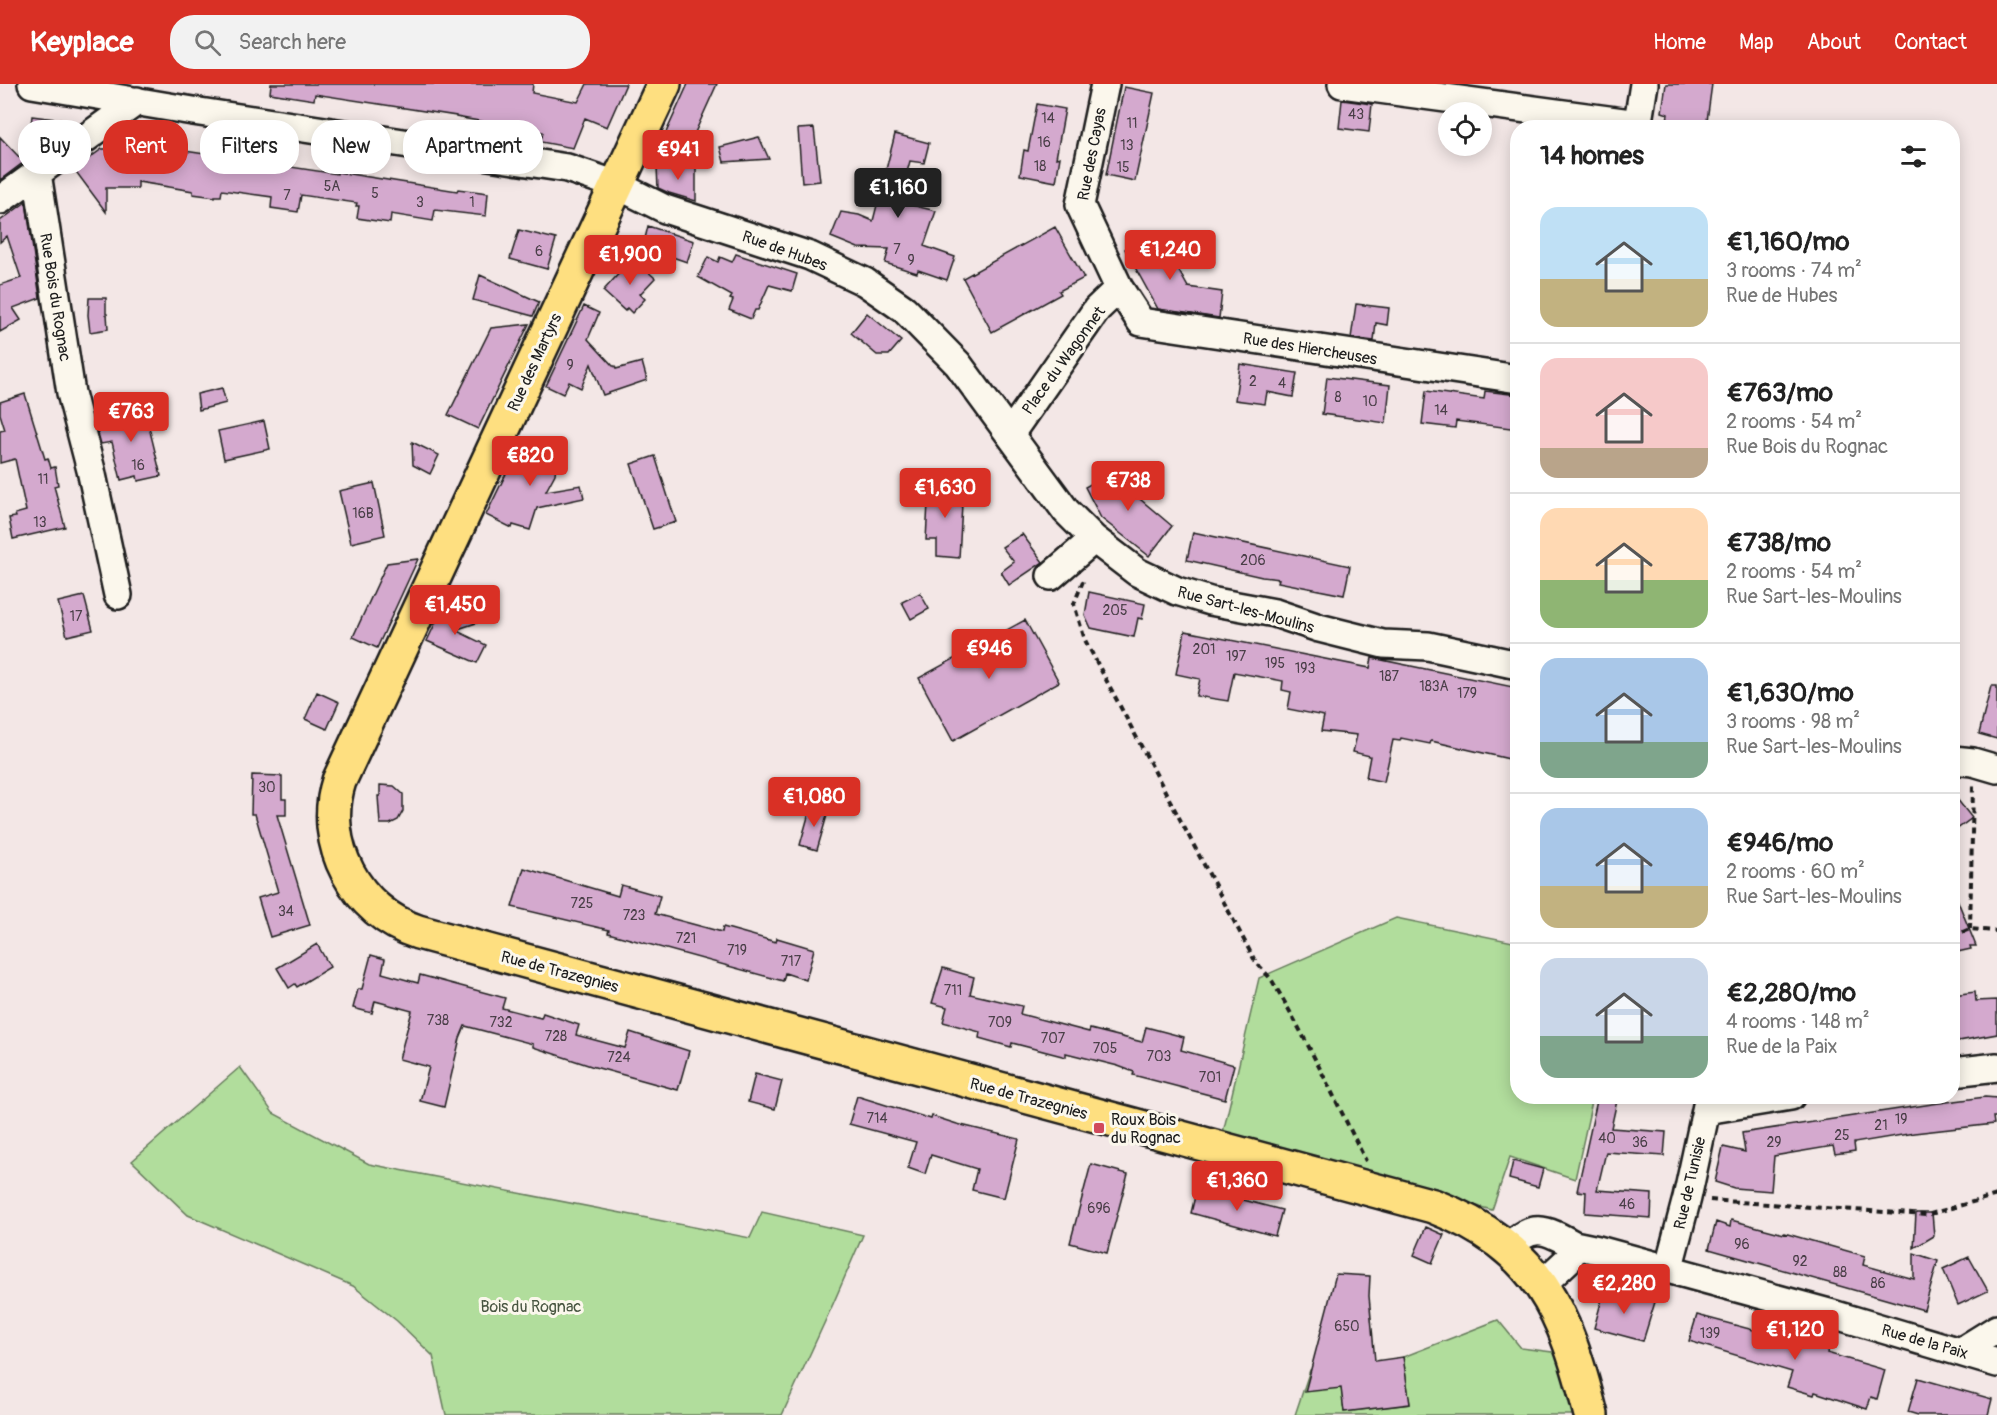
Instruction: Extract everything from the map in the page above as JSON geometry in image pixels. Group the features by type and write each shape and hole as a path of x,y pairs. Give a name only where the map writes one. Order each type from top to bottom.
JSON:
{"main road":[{"name":"Rue des Martyrs","path":"367,900 350,877 336,843 333,815 339,781 664,84"},
{"name":"Rue de Trazegnies","path":"367,900 402,926 437,938 1371,1189 1449,1212 1507,1248 1529,1269 1541,1285 1557,1310 1570,1341 1591,1415"}],"street":[{"name":"Rue de Hubes","path":"32,84 139,93 567,168 616,185 665,209 810,256 865,282 904,309 938,342"},
{"name":"Rue des Cayas","path":"1105,84 1080,205 1119,288"},
{"path":"1342,84 1596,120"},
{"path":"1639,120 1644,84"},
{"path":"91,131 139,93"},
{"path":"0,200 36,174"},
{"name":"Rue Bois du Rognac","path":"37,174 71,393 91,470 118,595"},
{"name":"Rue des Hiercheuses","path":"1119,288 1142,322 1510,378"},
{"name":"Place du Wagonnet","path":"1010,434 1097,309 1119,288"},
{"name":"Rue Sart-les-Moulins","path":"938,342 958,364 1066,512 1099,543 1137,573 1158,583 1210,601 1275,613 1319,628 1383,644 1428,646 1510,663"},
{"path":"1051,576 1099,543"},
{"path":"1960,1071 1997,1067"},
{"name":"Rue de Tunisie","path":"1668,1270 1708,1104"},
{"name":"Rue de la Paix","path":"1507,1248 1527,1232 1555,1234 1574,1245 1829,1313 1997,1363"},
{"path":"1541,1285 1569,1259 1574,1245"},
{"path":"1960,1352 1997,1329"}],"path":[{"path":"1099,543 1074,604 1085,640 1254,959 1272,981 1288,1009 1374,1177 1371,1189"},
{"path":"1970,929 1974,764"},
{"path":"1960,933 1970,929 1997,931"},
{"path":"1687,1198 1927,1215 1997,1195"}],"green space":[{"path":"1396,918 1510,941 1510,1104 1591,1104 1575,1179 1510,1157 1492,1210 1222,1137 1259,978"},
{"name":"Bois du Rognac","path":"240,1067 273,1113 369,1164 750,1238 762,1212 863,1235 782,1415 446,1415 433,1356 397,1321 353,1286 188,1215 132,1161"},
{"path":"1498,1320 1521,1348 1560,1353 1577,1415 1295,1415 1310,1370 1339,1366 1344,1412 1410,1404 1403,1357"}],"building":[{"path":"271,84 533,84 532,93 578,102 587,84 626,84 607,127 585,118 573,148 543,142 543,120 473,120 315,94 314,100 270,93"},
{"path":"688,84 717,84 688,148 664,137"},
{"path":"1666,84 1712,84 1707,120 1667,120 1668,114 1662,112"},
{"path":"1124,87 1154,93 1135,181 1106,175"},
{"path":"1342,100 1372,104 1369,132 1339,128"},
{"path":"1037,104 1065,109 1056,158 1060,157 1056,182 1020,175 1024,150 1028,151"},
{"path":"32,116 62,120 32,120"},
{"path":"814,128 820,181 802,183 798,129"},
{"path":"895,134 929,143 924,163 910,161 899,202 936,211 924,246 955,257 947,280 918,270 917,273 885,263 889,249 858,248 831,237 841,212 859,215 873,221"},
{"path":"0,137 18,156 18,166 0,180"},
{"path":"759,137 769,159 724,162 720,147"},
{"path":"102,149 103,174 188,174 188,151 200,153 200,174 299,174 299,168 311,170 311,174 350,174 457,191 458,189 488,193 486,216 435,210 433,221 391,214 390,223 357,218 359,206 356,206 357,203 301,195 298,212 271,208 272,197 222,190 221,196 215,197 138,182 138,188 106,188 106,212 78,174 91,174 91,157"},
{"path":"696,166 696,201 658,188 657,167"},
{"path":"26,202 40,298 13,308 21,320 0,332 0,285 21,278 7,236 0,242 0,221"},
{"path":"648,226 694,241 687,262 643,247"},
{"path":"1055,227 1084,278 1059,291 1061,294 992,332 963,278"},
{"path":"519,230 556,239 547,269 510,259"},
{"path":"1157,232 1188,287 1222,292 1219,318 1158,309 1125,249"},
{"path":"736,254 797,274 792,291 769,285 758,310 755,310 751,319 729,310 733,300 730,299 732,296 698,277 708,257 718,262 720,257 732,262"},
{"path":"633,258 655,278 640,294 645,299 632,313 627,308 625,311 603,291"},
{"path":"480,275 539,302 533,316 473,300"},
{"path":"89,298 106,298 108,329 90,332"},
{"path":"1356,304 1389,308 1387,325 1376,323 1374,341 1351,338"},
{"path":"584,306 599,313 588,339 616,369 642,362 647,380 603,395 591,364 581,388 569,382 563,394 546,386"},
{"path":"867,313 901,341 889,355 877,355 851,333"},
{"path":"529,324 478,429 448,415 491,328"},
{"path":"1240,364 1297,373 1293,397 1267,392 1265,404 1235,400"},
{"path":"1327,377 1390,385 1386,423 1322,414"},
{"path":"222,388 226,403 199,410 197,394"},
{"path":"1426,391 1484,399 1485,391 1510,394 1510,428 1456,421 1455,428 1422,424"},
{"path":"25,394 45,459 48,458 51,468 55,467 58,485 54,486 65,527 13,539 9,518 26,511 15,459 0,463 0,431 5,430 0,414 0,402"},
{"path":"147,405 150,422 148,423 161,476 138,481 137,476 121,480 112,442 101,444 94,419"},
{"path":"264,421 270,449 224,459 218,431"},
{"path":"522,441 540,442 540,444 558,447 555,474 546,491 581,485 584,498 537,508 530,530 513,525 512,528 486,515 517,451 520,452"},
{"path":"412,442 439,455 430,474 413,465"},
{"path":"655,456 676,522 653,529 631,464"},
{"path":"1118,469 1134,494 1172,526 1149,556 1101,518 1085,487"},
{"path":"374,483 385,535 351,543 339,491"},
{"path":"929,484 963,486 959,558 937,556 937,540 926,540"},
{"path":"1193,532 1350,566 1344,595 1187,560"},
{"path":"1022,534 1043,562 1009,585 1001,572 1014,562 1002,547"},
{"path":"418,559 377,648 353,637 387,563"},
{"path":"1089,592 1145,604 1142,619 1138,618 1134,637 1091,628 1085,615"},
{"path":"920,593 929,609 911,619 902,602"},
{"path":"84,596 93,630 67,636 58,602"},
{"path":"443,607 476,623 455,630 486,645 477,663 427,641"},
{"path":"1025,620 1059,682 953,741 919,678"},
{"path":"1185,631 1370,668 1372,658 1510,686 1510,759 1431,741 1430,744 1401,738 1400,741 1393,740 1384,782 1366,778 1370,756 1353,752 1357,735 1321,731 1324,716 1288,709 1291,692 1282,690 1283,681 1234,672 1228,701 1196,696 1200,679 1176,674"},
{"path":"1991,686 1997,686 1997,739 1979,734"},
{"path":"317,692 339,702 327,729 305,719"},
{"path":"252,775 282,776 282,799 286,799 286,815 277,815 310,925 270,937 258,898 278,892 255,814 251,814"},
{"path":"380,785 394,786 403,794 403,811 398,820 390,824 380,824 378,796 380,796"},
{"path":"1960,803 1972,818 1960,827"},
{"path":"811,806 828,812 817,850 800,845"},
{"path":"524,868 618,896 621,885 660,896 655,914 722,932 723,927 776,942 777,938 814,949 806,980 785,973 783,981 608,933 609,930 512,907"},
{"path":"1960,906 1976,946 1970,946 1971,949 1960,951"},
{"path":"317,944 330,967 297,987 295,984 289,988 277,968"},
{"path":"371,955 385,959 382,973 418,983 420,975 505,998 502,1008 541,1018 543,1013 579,1025 576,1035 625,1048 630,1032 689,1051 678,1090 591,1066 533,1047 533,1044 465,1026 460,1038 444,1107 420,1101 429,1067 399,1059 412,1011 375,1001 372,1013 353,1008 358,989 362,989"},
{"path":"943,968 974,977 970,994 1022,1006 1020,1014 1089,1032 1090,1029 1142,1042 1146,1027 1184,1037 1181,1050 1234,1065 1225,1099 1133,1075 1134,1072 1118,1066 1066,1053 1066,1057 1012,1043 1011,1047 979,1038 980,1032 943,1022 947,1007 932,1003"},
{"path":"1975,992 1976,1001 1997,1000 1997,1034 1960,1041 1960,994"},
{"path":"755,1074 782,1081 775,1109 748,1102"},
{"path":"857,1096 931,1119 932,1116 1019,1139 1004,1198 972,1190 977,1169 931,1155 925,1174 908,1168 916,1142 849,1124"},
{"path":"1997,1098 1997,1117 1993,1117 1994,1124 1914,1133 1854,1143 1855,1151 1835,1154 1833,1146 1774,1156 1771,1191 1734,1188 1715,1182 1723,1147 1745,1152 1742,1133 1932,1104 1960,1104 1960,1100"},
{"path":"1596,1104 1616,1104 1611,1128 1666,1132 1664,1156 1606,1152 1597,1190 1652,1194 1651,1218 1585,1213 1586,1192 1577,1191"},
{"path":"1513,1161 1543,1169 1538,1187 1509,1179"},
{"path":"1091,1164 1128,1174 1107,1253 1070,1243"},
{"path":"1197,1188 1282,1210 1275,1236 1191,1213"},
{"path":"1916,1213 1932,1213 1934,1236 1914,1248"},
{"path":"1731,1220 1865,1256 1863,1265 1914,1279 1914,1253 1938,1261 1924,1310 1709,1249 1716,1222 1730,1227"},
{"path":"1426,1227 1444,1235 1432,1263 1414,1255"},
{"path":"1969,1257 1988,1291 1958,1305 1943,1269"},
{"path":"1336,1274 1370,1276 1369,1296 1375,1361 1403,1357 1410,1404 1344,1412 1341,1388 1305,1392"},
{"path":"1605,1288 1655,1302 1643,1341 1594,1328"},
{"path":"1697,1315 1828,1350 1827,1353 1885,1370 1877,1399 1871,1397 1867,1409 1815,1392 1814,1395 1787,1387 1792,1372 1689,1341"},
{"path":"1918,1378 1992,1399 1988,1415 1918,1415 1908,1412"}],"place":[{"name":"Roux Bois du Rognac","path":"1099,1128"}]}
